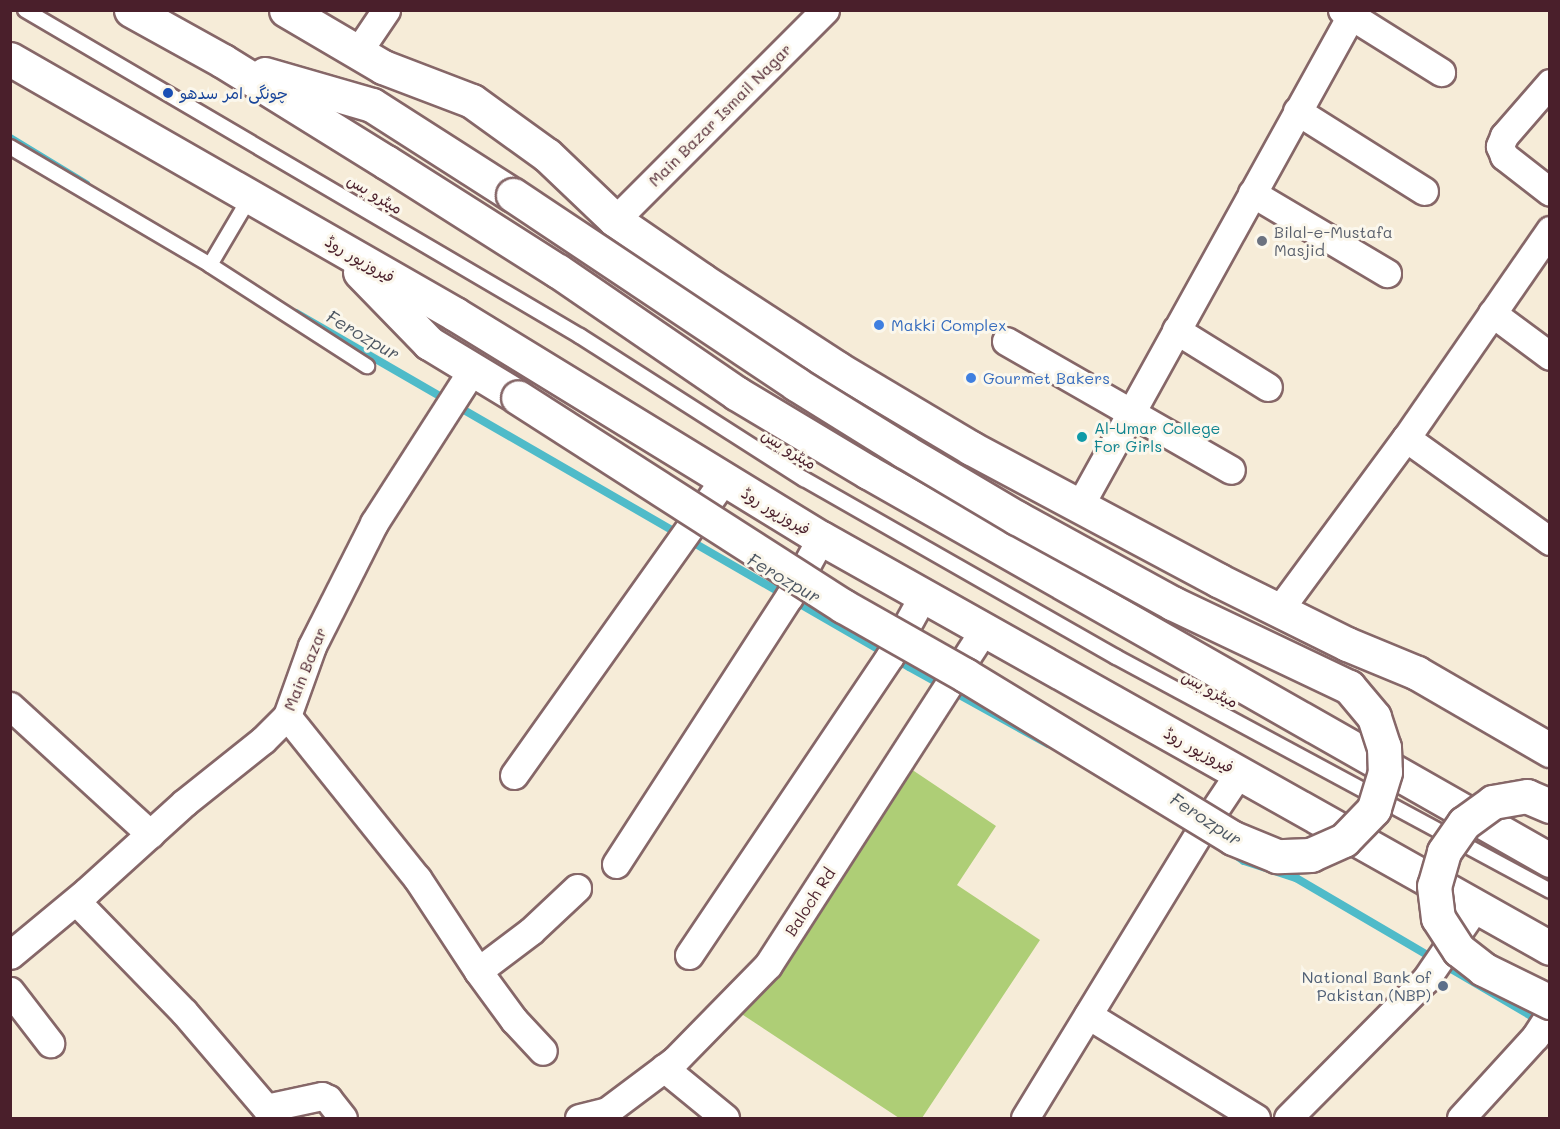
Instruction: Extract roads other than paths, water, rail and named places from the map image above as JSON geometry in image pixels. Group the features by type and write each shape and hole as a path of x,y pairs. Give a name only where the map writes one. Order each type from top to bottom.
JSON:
{"main road":[{"path":"131,10 223,61 558,271 735,393 879,478 1550,860"},
{"path":"286,10 383,68 472,101 547,155 615,220 837,368 971,448 1279,610 1417,673 1550,750"},
{"name":"فیروزپور روڈ","path":"10,58 589,394 724,480 923,597 1550,948"},
{"path":"223,61 372,105 513,195 796,384 935,469 1172,603 1349,687 1374,717 1384,747 1385,772 1374,809 1344,840 1311,855 1277,856 1233,838 965,675 843,606 518,397 429,343 332,243"},
{"path":"1547,1022 1459,950 1438,918 1434,886 1444,852 1464,823 1493,802 1527,795 1550,806"}],"street":[{"path":"357,53 386,10"},
{"name":"Main Bazar Ismail Nagar","path":"615,220 825,10"},
{"path":"1080,505 1349,12 1441,72"},
{"path":"1550,83 1504,136 1500,146 1504,156 1550,192"},
{"path":"1297,111 1424,191"},
{"path":"1252,193 1387,273"},
{"path":"1279,610 1406,438 1550,230"},
{"path":"1492,313 1550,356"},
{"path":"1176,330 1268,387"},
{"path":"1006,341 1231,470"},
{"name":"Main Bazar","path":"10,955 263,740 287,716 312,646 374,523 473,369"},
{"path":"1406,438 1545,528"},
{"path":"514,775 724,480"},
{"path":"616,864 789,597 821,538"},
{"path":"689,955 890,656 923,597"},
{"name":"Baloch Rd","path":"582,1118 607,1111 664,1068 768,965 984,630"},
{"path":"10,706 150,834"},
{"path":"287,716 417,878 478,971 514,1020 543,1051"},
{"path":"1025,1119 1201,830 1239,773"},
{"path":"478,971 531,931 577,888"},
{"path":"76,901 184,1012 258,1113 322,1096 328,1099 343,1119"},
{"path":"1288,1119 1426,979 1476,906"},
{"path":"10,991 50,1043"},
{"path":"1088,1015 1256,1119"},
{"path":"1461,1119 1547,1022"},
{"path":"664,1068 725,1119"}],"lane":[{"name":"میٹرو بس","path":"25,10 580,336 804,479 1116,657 1550,891"},
{"path":"10,147 210,265 367,366"},
{"path":"210,265 250,197"}],"waterway":[{"name":"Ferozpur","path":"10,138 86,184"},
{"name":"Ferozpur","path":"296,313 909,667 1048,744"},
{"name":"Ferozpur","path":"1234,854 1244,861 1296,878 1541,1022"}],"place":[{"name":"چونگی امر سدھو","path":"168,93"},
{"name":"Bilal-e-Mustafa Masjid","path":"1262,241"},
{"name":"Makki Complex","path":"879,325"},
{"name":"Gourmet Bakers","path":"971,378"},
{"name":"Al-Umar College For Girls","path":"1082,437"},
{"name":"National Bank of Pakistan (NBP)","path":"1443,986"}]}
